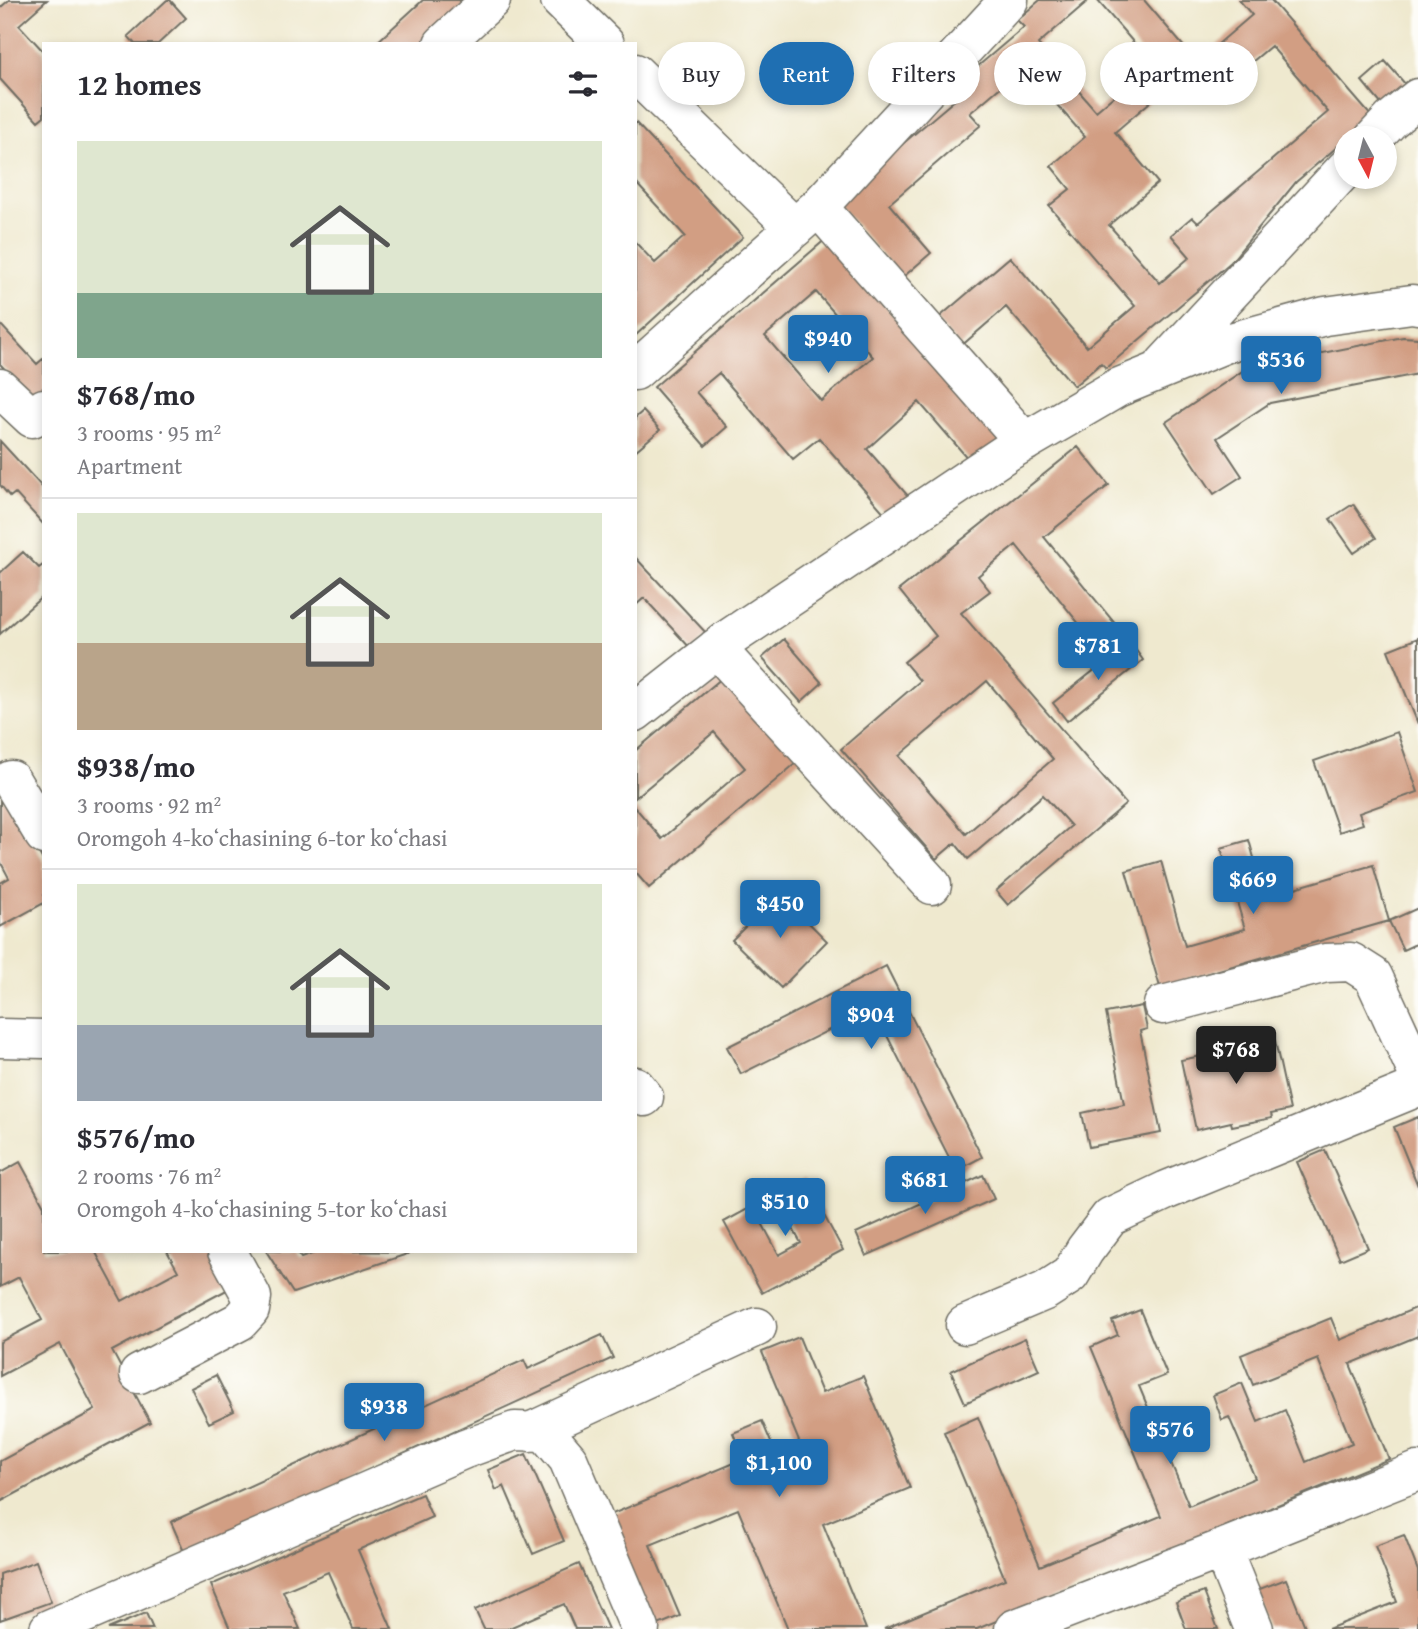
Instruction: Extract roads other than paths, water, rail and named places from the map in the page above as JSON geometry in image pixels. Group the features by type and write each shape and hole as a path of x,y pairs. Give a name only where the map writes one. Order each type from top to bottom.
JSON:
{"street":[{"path":"445,42 491,0"},
{"path":"560,0 603,42"},
{"path":"637,369 806,218 1009,0"},
{"path":"637,75 806,218 1025,442"},
{"path":"1385,126 1418,98"},
{"path":"1156,372 1334,181"},
{"path":"637,710 716,648 997,459 1117,388 1227,343 1325,316 1418,305"},
{"path":"0,388 40,419"},
{"path":"716,648 932,885"},
{"path":"11,780 42,832"},
{"path":"1163,1005 1326,964 1351,962 1373,976 1418,1074"},
{"path":"0,1038 42,1039"},
{"path":"965,1325 1045,1291 1070,1275 1110,1217 1167,1190 1418,1087"},
{"path":"139,1374 240,1321 250,1310 252,1297 228,1253"},
{"path":"530,1432 757,1327"},
{"path":"49,1629 465,1449 515,1431 545,1432 568,1459 640,1629"},
{"path":"1014,1629 1418,1471"},
{"path":"1222,1549 1254,1629"}]}
